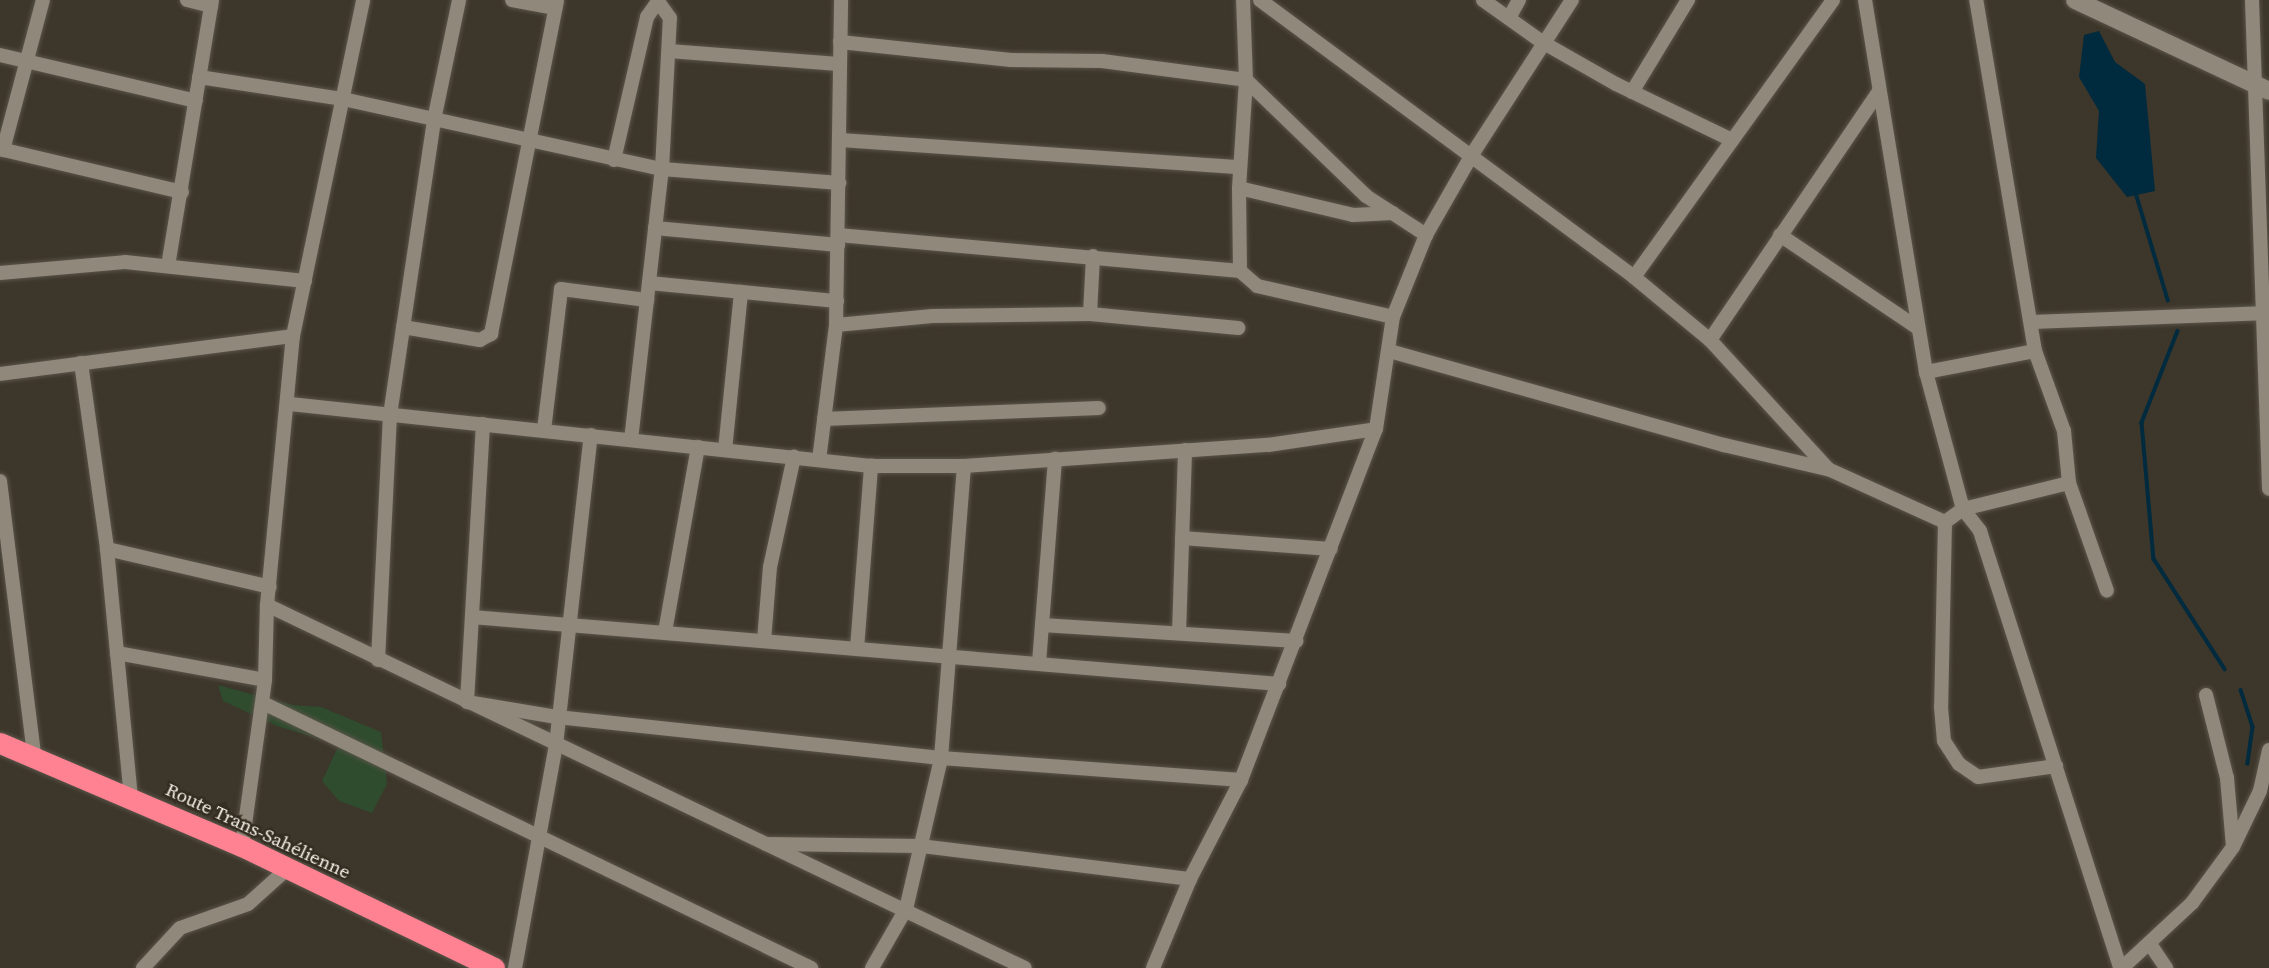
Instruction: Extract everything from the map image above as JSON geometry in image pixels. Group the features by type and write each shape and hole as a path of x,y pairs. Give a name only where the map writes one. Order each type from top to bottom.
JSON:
{"highway":[{"name":"Route Trans-Sahélienne","path":"0,743 131,796 242,846 494,968"}],"street":[{"path":"43,0 28,62 1,149 183,191"},
{"path":"168,267 183,191 211,3 187,0"},
{"path":"242,846 263,703 267,606 290,404 293,336 363,0"},
{"path":"378,660 390,415 434,120 458,0"},
{"path":"403,327 480,340 491,334 556,4 512,0"},
{"path":"819,460 836,325 841,0"},
{"path":"1240,271 1239,188 1246,80 1242,0"},
{"path":"1260,0 1274,6 1470,160 1634,277 1710,340 1828,469"},
{"path":"1483,0 1542,42 1632,92 1732,140"},
{"path":"1509,18 1519,0"},
{"path":"1153,968 1190,879 1241,780 1376,429 1390,351 1393,317 1426,235 1542,42 1572,0"},
{"path":"1632,92 1688,0"},
{"path":"1634,277 1833,0"},
{"path":"1864,0 1926,372 1963,509 1980,530 2121,968 2192,903 2234,847 2264,790 2269,750"},
{"path":"1976,0 2035,351 2064,431 2069,483 2107,592"},
{"path":"2075,0 2262,88"},
{"path":"2252,0 2262,88 2269,489"},
{"path":"614,160 647,17 659,2 670,18 662,169 631,440"},
{"path":"840,42 1011,60 1102,61 1246,80 1366,196 1426,235"},
{"path":"669,51 839,64"},
{"path":"0,55 196,101"},
{"path":"199,78 342,99 662,169 839,183"},
{"path":"1710,340 1879,91"},
{"path":"840,140 1240,167"},
{"path":"1239,188 1353,215 1393,213"},
{"path":"655,228 1093,256 1240,271 1257,286 1393,317"},
{"path":"1780,236 1918,328"},
{"path":"1090,314 1093,256"},
{"path":"0,273 108,262 305,281"},
{"path":"649,283 836,301"},
{"path":"544,430 561,289 647,300"},
{"path":"725,450 741,292"},
{"path":"2032,322 2265,313"},
{"path":"836,325 933,316 1090,314 1238,328"},
{"path":"0,374 293,336"},
{"path":"1390,351 1724,445 1828,469 1945,522"},
{"path":"1926,372 2035,351"},
{"path":"81,363 107,549 131,796"},
{"path":"290,404 871,466 964,466 1268,445 1376,429"},
{"path":"824,419 1099,408"},
{"path":"467,702 483,424"},
{"path":"515,968 556,745 557,717 591,435"},
{"path":"665,632 698,447"},
{"path":"1179,633 1185,450"},
{"path":"764,641 770,567 794,457"},
{"path":"1039,663 1055,459"},
{"path":"857,649 871,466"},
{"path":"872,968 906,909 941,758 964,466"},
{"path":"0,481 34,755"},
{"path":"1945,522 1963,509 2069,483"},
{"path":"1945,522 1941,707 1944,741 1959,764 1978,777 2056,766"},
{"path":"1182,538 1331,549"},
{"path":"107,549 270,587"},
{"path":"267,606 1025,968"},
{"path":"472,617 1279,684"},
{"path":"1042,625 1296,641"},
{"path":"117,653 265,680"},
{"path":"2206,695 2227,778 2234,847"},
{"path":"467,702 557,717 941,758 1241,780"},
{"path":"263,703 540,834 811,968"},
{"path":"761,844 922,846 1190,879"},
{"path":"143,968 180,928 248,904 287,869"},
{"path":"2150,944 2166,968"}],"green space":[{"path":"218,685 293,705 321,707 381,732 387,784 372,813 339,801 322,781 339,745 277,726 223,701"}],"water":[{"path":"2099,31 2115,62 2145,84 2155,191 2127,197 2096,158 2099,111 2079,77 2084,35"}],"waterway":[{"path":"2136,193 2168,300"},
{"path":"2178,331 2142,423 2154,559 2225,669"},
{"path":"2241,690 2253,727 2248,764"}]}
